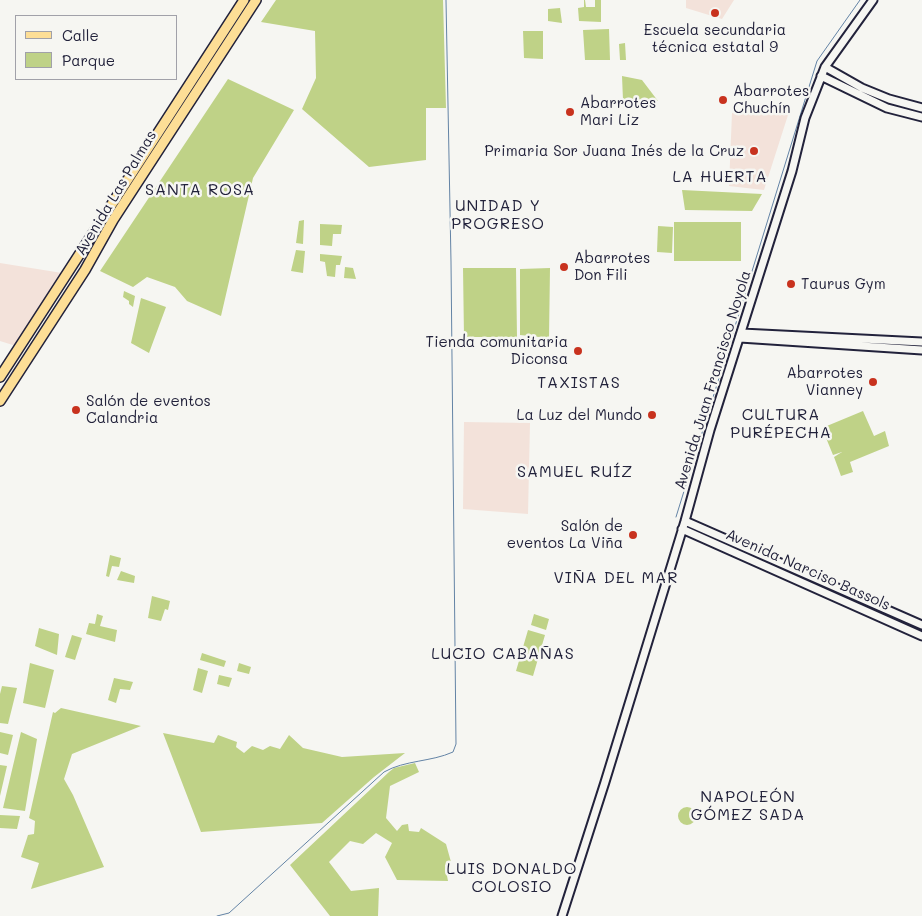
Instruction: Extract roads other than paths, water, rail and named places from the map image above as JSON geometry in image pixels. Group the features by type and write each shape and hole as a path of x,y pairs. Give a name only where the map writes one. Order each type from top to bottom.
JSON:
{"main road":[{"name":"Avenida Las Palmas","path":"0,376 244,0"},
{"name":"Avenida Las Palmas","path":"0,401 85,270 123,204 256,0"}],"street":[{"name":"Avenida Juan Francisco Noyola","path":"562,916 685,521 710,430 792,171 801,131 825,67 873,0"},
{"path":"825,67 862,88 889,99 922,108"},
{"path":"821,76 887,108 922,117"},
{"path":"887,108 889,99"},
{"path":"741,335 922,342"},
{"path":"741,335 922,350"},
{"name":"Avenida Narciso Bassols","path":"685,521 922,625"},
{"name":"Avenida Narciso Bassols","path":"682,529 922,636"}],"waterway":[{"path":"217,916 229,913 384,772 401,765 436,758 453,752 456,744 446,0"},
{"path":"676,517 817,61 860,0"}],"place":[{"name":"Escuela secundaria técnica estatal 9","path":"715,13"},
{"name":"Abarrotes Chuchín","path":"723,100"},
{"name":"Abarrotes Mari Liz","path":"570,112"},
{"name":"Primaria Sor Juana Inés de la Cruz","path":"754,151"},
{"name":"Abarrotes Don Fili","path":"564,267"},
{"name":"Taurus Gym","path":"791,284"},
{"name":"Tienda comunitaria Diconsa","path":"578,351"},
{"name":"Abarrotes Vianney","path":"873,382"},
{"name":"Salón de eventos Calandria","path":"76,410"},
{"name":"La Luz del Mundo","path":"652,415"},
{"name":"Salón de eventos La Viña","path":"633,535"}],"district":[{"name":"LA HUERTA","path":"720,177"},
{"name":"SANTA ROSA","path":"200,190"},
{"name":"UNIDAD Y PROGRESO","path":"498,215"},
{"name":"TAXISTAS","path":"579,383"},
{"name":"CULTURA PURÉPECHA","path":"781,424"},
{"name":"SAMUEL RUÍZ","path":"575,472"},
{"name":"VIÑA DEL MAR","path":"616,578"},
{"name":"LUCIO CABAÑAS","path":"503,654"},
{"name":"NAPOLEÓN GÓMEZ SADA","path":"748,806"},
{"name":"LUIS DONALDO COLOSIO","path":"512,878"}]}
